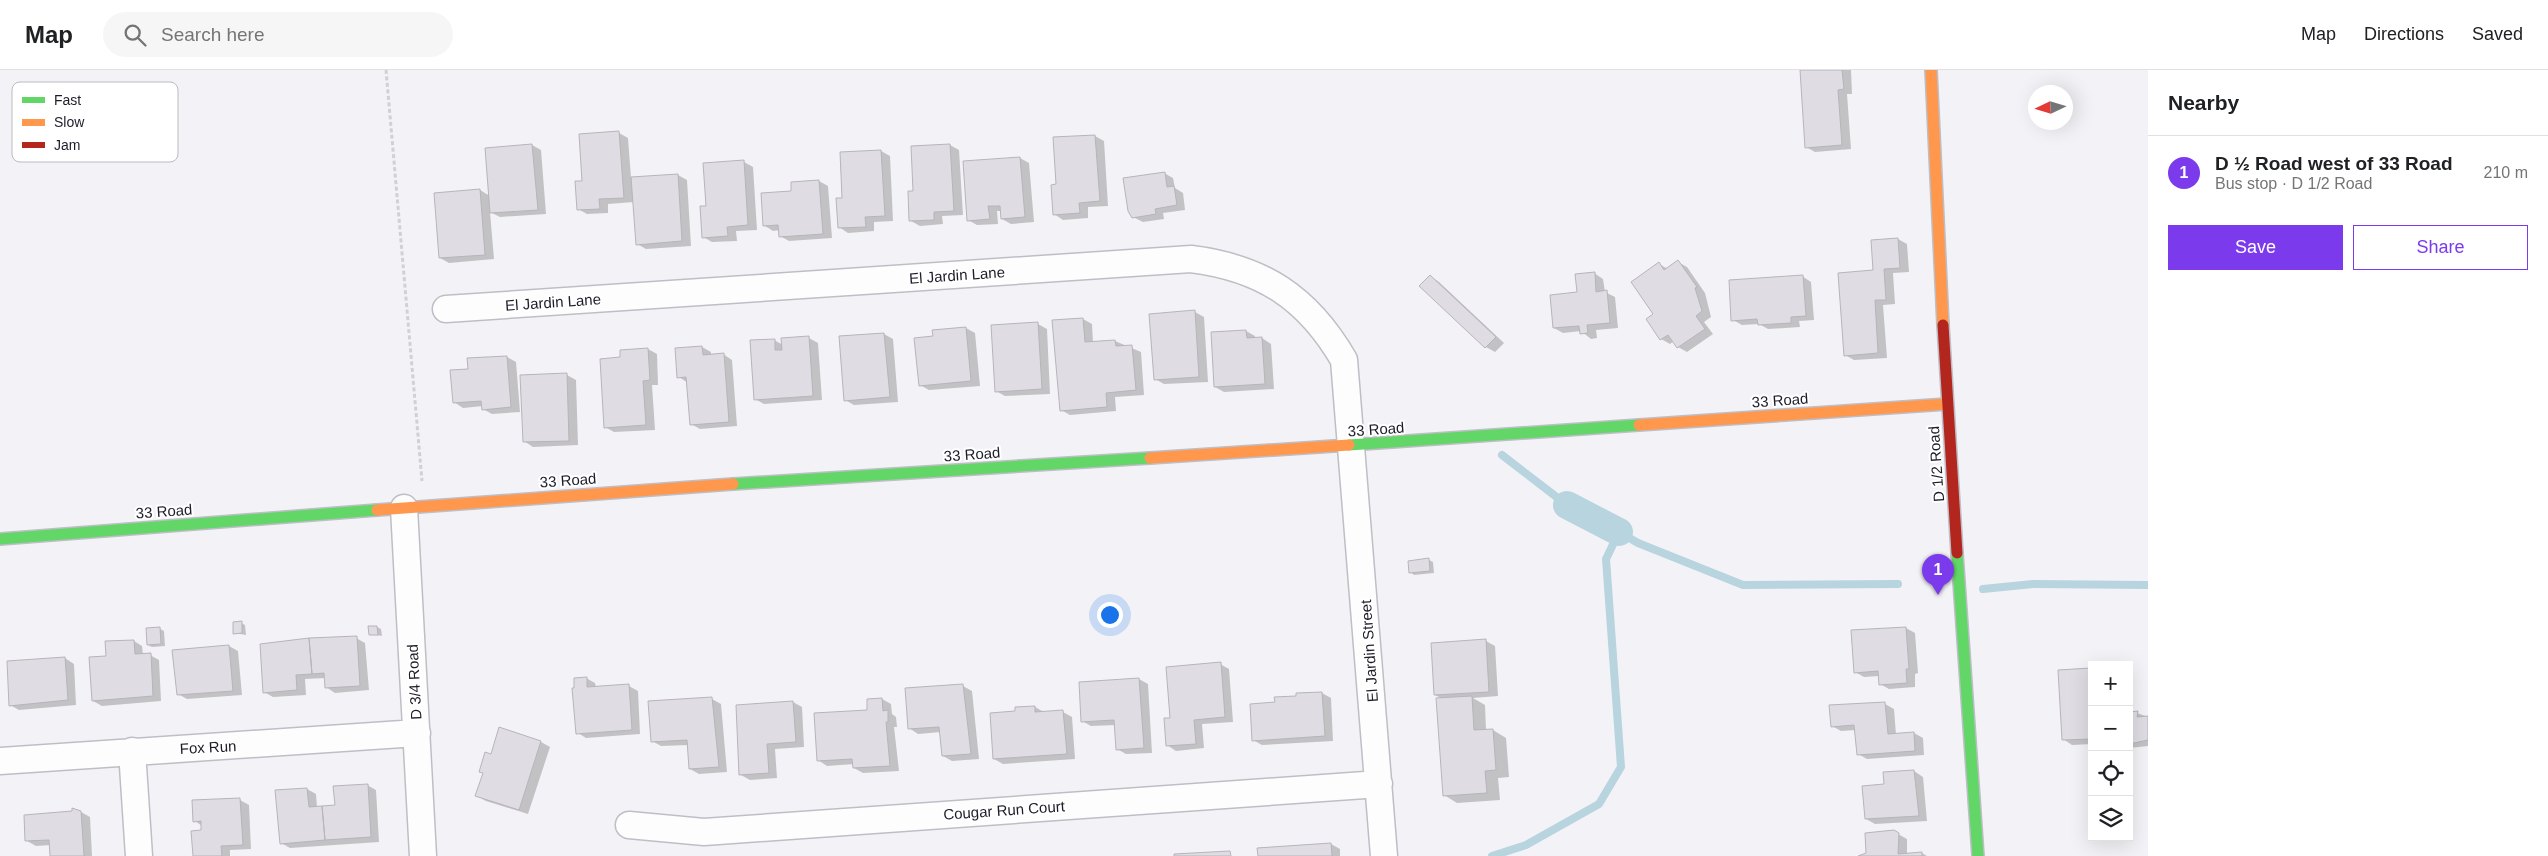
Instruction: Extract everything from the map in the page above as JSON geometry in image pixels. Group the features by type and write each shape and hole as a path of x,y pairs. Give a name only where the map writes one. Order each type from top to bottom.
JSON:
{"main road":[{"name":"D 1/2 Road","path":"1931,70 1947,404 1978,856"},
{"name":"33 Road","path":"0,539 678,487 1352,445 1947,404"}],"street":[{"name":"El Jardin Lane","path":"446,309 1191,259 1218,263 1244,270 1269,282 1292,297 1313,315 1330,337 1344,360 1352,445"},
{"name":"El Jardin Street","path":"1352,445 1384,856"},
{"name":"D 3/4 Road","path":"404,508 423,856"},
{"name":"Fox Run","path":"0,760 417,733"},
{"path":"132,751 139,856"},
{"name":"Cougar Run Court","path":"629,824 704,832 1379,784"}],"path":[{"path":"386,70 422,482 404,508"}],"building":[{"path":"1800,70 1842,70 1844,89 1838,90 1842,145 1805,148"},
{"path":"619,131 624,198 599,199 600,209 577,210 575,181 582,181 579,134"},
{"path":"1095,135 1100,201 1079,203 1080,213 1053,215 1051,185 1056,184 1053,137"},
{"path":"532,144 538,210 490,213 485,148"},
{"path":"950,144 954,211 934,212 934,220 909,221 908,191 913,191 911,146"},
{"path":"881,150 885,216 865,217 866,227 838,228 836,198 842,198 840,152"},
{"path":"1020,157 1025,217 1001,219 1000,206 988,206 990,219 967,221 963,161"},
{"path":"744,160 748,225 727,227 728,236 702,238 700,206 706,206 703,163"},
{"path":"1165,172 1167,187 1174,186 1177,205 1155,209 1156,214 1132,218 1128,211 1123,178"},
{"path":"678,174 682,241 636,245 631,177"},
{"path":"819,180 823,234 779,237 778,225 763,226 761,193 791,191 791,182"},
{"path":"480,189 485,255 439,258 434,193"},
{"path":"1898,238 1900,268 1884,269 1886,300 1875,300 1878,353 1844,356 1838,273 1873,270 1871,240"},
{"path":"1678,260 1697,287 1695,288 1702,311 1696,316 1705,329 1677,348 1668,335 1660,340 1646,319 1653,314 1631,282 1659,262 1664,270"},
{"path":"1595,272 1596,292 1607,290 1610,323 1587,325 1588,333 1580,334 1579,326 1553,328 1550,295 1577,292 1575,274"},
{"path":"1430,275 1496,337 1485,348 1419,286"},
{"path":"1803,275 1806,316 1791,317 1791,323 1758,325 1757,319 1731,321 1729,280"},
{"path":"1195,310 1199,377 1154,380 1149,314"},
{"path":"1083,318 1085,342 1115,340 1116,346 1132,345 1136,390 1106,393 1107,407 1060,411 1052,320"},
{"path":"1038,322 1042,389 995,392 991,325"},
{"path":"966,327 971,381 919,386 914,338 933,336 932,330"},
{"path":"1246,330 1247,338 1262,337 1265,384 1214,387 1211,332"},
{"path":"884,333 890,397 844,401 839,336"},
{"path":"809,336 813,396 754,400 750,340 775,339 775,350 782,350 781,338"},
{"path":"702,346 703,355 724,353 729,422 690,425 686,377 677,378 675,348"},
{"path":"648,348 650,380 643,381 646,425 604,428 600,359 620,357 620,350"},
{"path":"507,356 511,407 482,410 481,401 453,403 450,370 468,369 467,358"},
{"path":"567,373 569,441 523,442 520,375"},
{"path":"1429,558 1430,571 1409,573 1408,561"},
{"path":"242,621 242,633 233,634 233,622"},
{"path":"368,626 377,626 378,635 369,635"},
{"path":"160,627 161,644 147,645 146,628"},
{"path":"1906,627 1909,669 1906,669 1907,683 1879,685 1878,671 1854,673 1851,630"},
{"path":"357,636 360,686 325,688 324,673 312,674 309,638"},
{"path":"309,638 312,674 296,675 297,690 263,693 260,644"},
{"path":"1486,639 1489,692 1434,695 1431,643"},
{"path":"134,640 135,654 151,653 153,696 92,701 89,657 106,656 105,641"},
{"path":"229,645 233,691 177,695 172,650"},
{"path":"65,657 68,700 9,706 7,661"},
{"path":"1221,662 1225,717 1194,720 1196,744 1166,746 1164,718 1170,718 1166,667"},
{"path":"2088,668 2088,739 2062,740 2058,670"},
{"path":"587,677 587,687 629,684 632,730 576,734 572,688 574,688 574,678"},
{"path":"1139,678 1144,748 1116,750 1114,720 1081,722 1079,682"},
{"path":"963,684 971,754 942,756 939,727 908,729 905,688"},
{"path":"1322,692 1325,736 1252,741 1250,704 1275,702 1274,697 1296,696 1296,693"},
{"path":"1472,696 1474,730 1493,729 1496,770 1485,771 1487,793 1443,796 1436,698"},
{"path":"712,697 719,767 689,769 687,740 651,742 648,701"},
{"path":"882,698 883,711 888,710 888,722 886,722 890,766 853,768 852,759 817,761 814,713 867,710 867,699"},
{"path":"793,701 796,742 767,744 769,773 739,775 736,705"},
{"path":"1885,702 1888,734 1914,732 1915,751 1857,755 1854,725 1831,727 1829,705"},
{"path":"1035,706 1035,712 1063,710 1067,754 993,759 990,713 1015,711 1015,707"},
{"path":"2138,711 2137,717 2148,716 2148,740 2133,743 2133,712"},
{"path":"499,727 541,741 519,810 475,796 483,773 479,772 485,752 491,754"},
{"path":"1914,770 1919,816 1865,819 1862,786 1884,784 1883,772"},
{"path":"368,784 371,837 325,840 322,806 335,805 333,786"},
{"path":"307,788 309,807 322,806 325,840 280,844 275,790"},
{"path":"240,798 243,845 221,846 222,856 193,856 191,831 201,830 201,821 193,822 192,800"},
{"path":"72,808 81,811 84,856 50,856 49,840 25,841 24,815 72,811"},
{"path":"1894,830 1899,833 1898,854 1922,852 1922,856 1858,856 1866,853 1865,833"},
{"path":"1331,843 1332,856 1258,856 1257,848"},
{"path":"1230,851 1231,856 1174,856 1174,854"}],"waterway":[{"path":"1502,455 1567,505"},
{"path":"1567,505 1619,532"},
{"path":"1492,856 1526,845 1599,804 1621,767 1606,559 1619,532 1638,543 1743,585 1898,584"},
{"path":"1983,589 2033,584 2148,585"}],"traffic: fast":[{"path":"1349,445 1639,425"},
{"path":"733,484 1150,458"},
{"path":"0,539 377,510"},
{"path":"1957,553 1978,856"}],"traffic: slow":[{"path":"1931,70 1943,325"},
{"path":"1639,425 1947,404"},
{"path":"1150,458 1349,445"},
{"path":"377,510 733,484"}],"traffic: jam":[{"path":"1943,325 1957,553"}],"place":[{"name":"D ½ Road west of 33 Road","path":"1938,595"}]}
